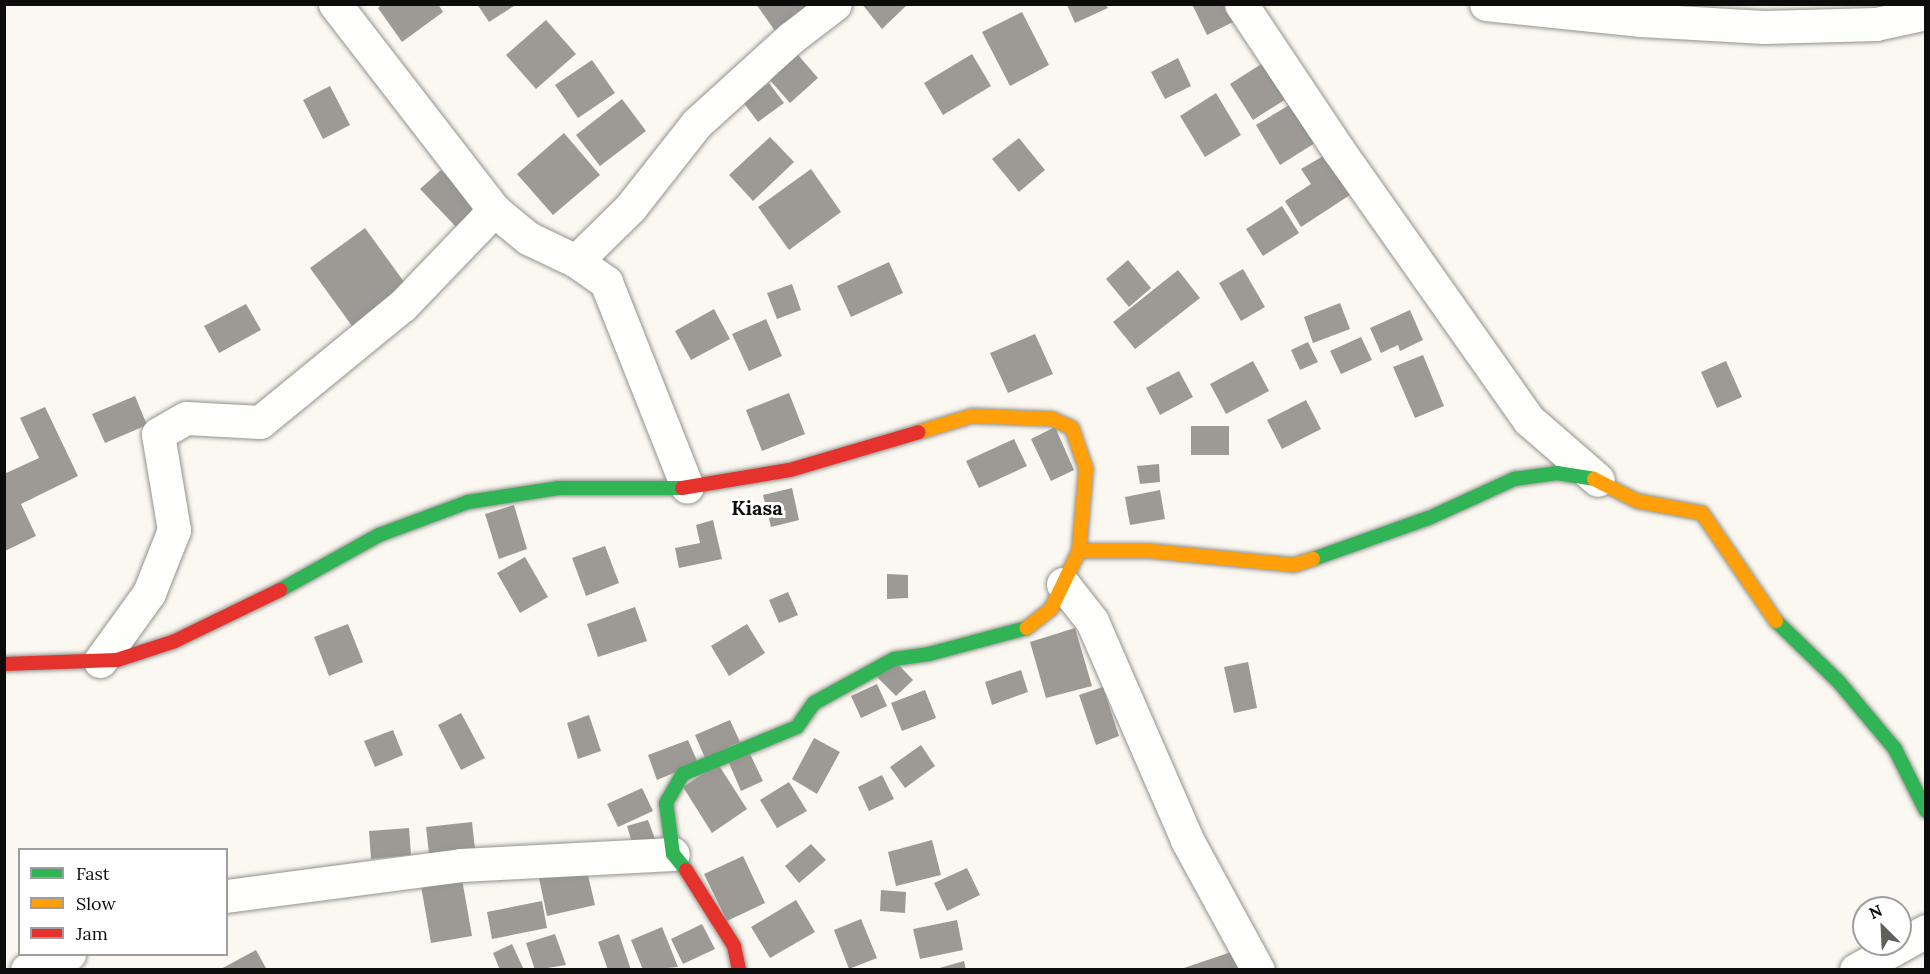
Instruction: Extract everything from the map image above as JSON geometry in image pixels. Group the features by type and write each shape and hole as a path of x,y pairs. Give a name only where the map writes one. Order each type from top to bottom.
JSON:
{"street":[{"path":"335,4 494,210 528,238 576,261 606,282 687,487"},
{"path":"576,261 630,208 697,123 792,37 835,4"},
{"path":"1241,4 1339,152 1529,420 1598,480 1637,501 1702,513 1769,614 1838,681 1895,749 1926,811"},
{"path":"1486,4 1641,20 1764,27 1876,24 1926,13"},
{"path":"100,661 149,593 174,530 158,434 186,418 260,422 403,304 494,210"},
{"path":"4,664 117,660 175,640 263,599 379,535 468,502 558,488 687,487 790,470 972,416 1052,419 1072,428 1086,469 1079,551 1070,561 1064,584 1051,609 1029,627 929,654 894,659 814,702 797,727 683,774 666,803 672,854 695,882 734,946 739,969"},
{"path":"1079,551 1150,551 1294,565 1352,549 1514,479 1557,472 1598,480"},
{"path":"1064,584 1092,621 1187,840 1258,969"},
{"path":"228,896 461,865 672,854"},
{"path":"1856,969 1926,931"},
{"path":"27,969 65,956"},
{"path":"45,969 66,956"}],"building":[{"path":"383,4 438,4 443,12 402,42 378,8"},
{"path":"477,4 517,4 489,22"},
{"path":"756,4 815,4 780,38"},
{"path":"862,4 908,4 882,29"},
{"path":"1192,4 1229,4 1237,20 1207,35"},
{"path":"1067,5 1106,5 1108,8 1075,23"},
{"path":"1022,12 1049,65 1010,86 982,32"},
{"path":"546,20 576,54 536,89 506,55"},
{"path":"972,54 991,86 943,115 924,83"},
{"path":"798,55 818,78 790,103 769,79"},
{"path":"1178,58 1191,86 1165,99 1151,72"},
{"path":"592,60 615,93 578,118 555,85"},
{"path":"1266,61 1289,97 1253,120 1230,84"},
{"path":"769,83 784,103 758,122 743,102"},
{"path":"330,86 350,125 323,139 303,100"},
{"path":"1216,93 1241,135 1205,157 1180,116"},
{"path":"622,99 646,131 600,166 576,135"},
{"path":"1291,104 1315,143 1280,165 1256,125"},
{"path":"564,133 600,175 553,215 517,174"},
{"path":"770,137 794,162 753,201 729,175"},
{"path":"1019,138 1045,170 1019,192 992,159"},
{"path":"1325,155 1350,195 1301,227 1285,201 1311,184 1301,169"},
{"path":"811,169 841,212 789,250 758,207"},
{"path":"441,170 479,209 458,229 420,189"},
{"path":"1282,206 1299,233 1263,256 1246,229"},
{"path":"365,228 407,286 352,326 310,268"},
{"path":"1128,260 1151,288 1129,307 1106,279"},
{"path":"889,262 903,293 851,317 837,286"},
{"path":"1243,269 1265,307 1241,321 1219,283"},
{"path":"1178,270 1200,298 1135,349 1113,322"},
{"path":"792,284 801,310 777,319 767,293"},
{"path":"1340,303 1350,329 1313,343 1304,317"},
{"path":"246,304 261,330 219,353 204,326"},
{"path":"714,309 730,339 691,360 675,331"},
{"path":"1410,310 1423,340 1400,351 1398,345 1381,353 1370,328"},
{"path":"766,319 782,356 749,371 732,334"},
{"path":"1035,334 1053,374 1008,393 990,353"},
{"path":"1361,337 1372,360 1341,374 1330,351"},
{"path":"1308,342 1318,362 1300,370 1291,350"},
{"path":"1423,355 1444,406 1415,418 1393,367"},
{"path":"1253,361 1269,391 1226,414 1210,384"},
{"path":"1726,361 1742,397 1717,408 1701,372"},
{"path":"1179,371 1193,397 1160,415 1146,388"},
{"path":"789,393 805,434 762,451 746,410"},
{"path":"135,396 147,425 105,443 92,414"},
{"path":"1306,400 1321,429 1282,449 1267,420"},
{"path":"45,407 78,476 21,504 36,536 5,551 4,474 39,458 20,418"},
{"path":"1191,426 1229,426 1229,455 1191,455"},
{"path":"1055,427 1074,470 1051,481 1031,439"},
{"path":"1014,439 1027,466 979,488 966,461"},
{"path":"1159,464 1160,482 1140,484 1137,466"},
{"path":"792,488 799,520 771,527 763,495"},
{"path":"1160,490 1165,519 1130,525 1125,497"},
{"path":"514,505 527,549 499,559 485,514"},
{"path":"713,520 722,559 679,568 675,548 700,543 696,525"},
{"path":"605,546 619,583 586,596 572,558"},
{"path":"525,557 548,597 520,613 497,573"},
{"path":"887,574 908,575 908,598 887,599"},
{"path":"788,592 798,615 779,623 769,600"},
{"path":"635,607 647,641 598,657 587,624"},
{"path":"348,624 363,662 329,676 314,637"},
{"path":"747,624 765,653 729,676 711,646"},
{"path":"1075,628 1092,686 1046,698 1030,642"},
{"path":"894,660 913,680 896,696 877,677"},
{"path":"1248,662 1257,708 1234,713 1224,667"},
{"path":"1021,670 1028,692 992,705 985,682"},
{"path":"877,684 887,706 861,718 851,696"},
{"path":"1103,687 1119,736 1096,745 1079,695"},
{"path":"925,690 936,718 902,731 891,703"},
{"path":"461,713 485,758 461,770 438,725"},
{"path":"589,715 601,751 578,759 567,723"},
{"path":"730,720 740,742 705,758 695,735"},
{"path":"393,730 403,755 375,767 364,741"},
{"path":"814,738 840,752 817,794 792,779"},
{"path":"688,740 698,763 657,780 648,755"},
{"path":"921,745 935,766 905,788 890,767"},
{"path":"750,754 763,781 741,791 729,763"},
{"path":"718,764 747,809 712,833 683,787"},
{"path":"882,775 894,799 869,811 858,787"},
{"path":"789,782 807,811 777,828 760,800"},
{"path":"642,788 653,811 618,827 607,804"},
{"path":"648,820 655,839 633,846 627,826"},
{"path":"472,822 475,849 429,854 426,827"},
{"path":"409,828 411,855 371,859 369,831"},
{"path":"932,840 941,875 896,886 888,852"},
{"path":"811,844 826,860 799,883 785,866"},
{"path":"743,856 765,903 727,921 704,874"},
{"path":"586,867 595,905 547,916 539,878"},
{"path":"967,868 980,895 947,911 934,883"},
{"path":"462,879 472,936 431,943 421,886"},
{"path":"881,890 906,892 905,913 880,911"},
{"path":"796,900 815,932 770,958 751,927"},
{"path":"542,901 547,928 492,939 487,912"},
{"path":"861,919 877,958 849,969 834,930"},
{"path":"957,920 963,950 920,959 913,929"},
{"path":"702,924 715,949 683,964 671,939"},
{"path":"662,927 678,967 643,970 631,940"},
{"path":"555,934 566,965 535,970 526,943"},
{"path":"619,934 631,970 608,970 598,942"},
{"path":"512,944 524,970 500,970 493,953"},
{"path":"256,950 267,970 219,970"},
{"path":"1237,950 1244,970 1181,970 1181,969"},
{"path":"964,961 966,970 936,970 936,969"}],"traffic: fast":[{"path":"1313,559 1429,518 1514,479 1557,473 1594,479"},
{"path":"280,590 379,535 468,502 558,488 682,488"},
{"path":"1776,621 1838,681 1895,749 1926,811"},
{"path":"686,870 673,854 666,803 683,774 797,727 814,703 894,659 929,654 1027,628"}],"traffic: slow":[{"path":"919,432 972,416 1052,419 1072,428 1086,469 1079,551 1051,609 1027,628"},
{"path":"1594,479 1637,501 1702,513 1776,621"},
{"path":"1079,551 1150,551 1294,565 1313,559"}],"traffic: jam":[{"path":"682,488 790,470 919,432"},
{"path":"4,664 117,660 175,641 280,590"},
{"path":"686,870 734,946 739,970"}],"district":[{"name":"Kiasa","path":"757,507"}]}
